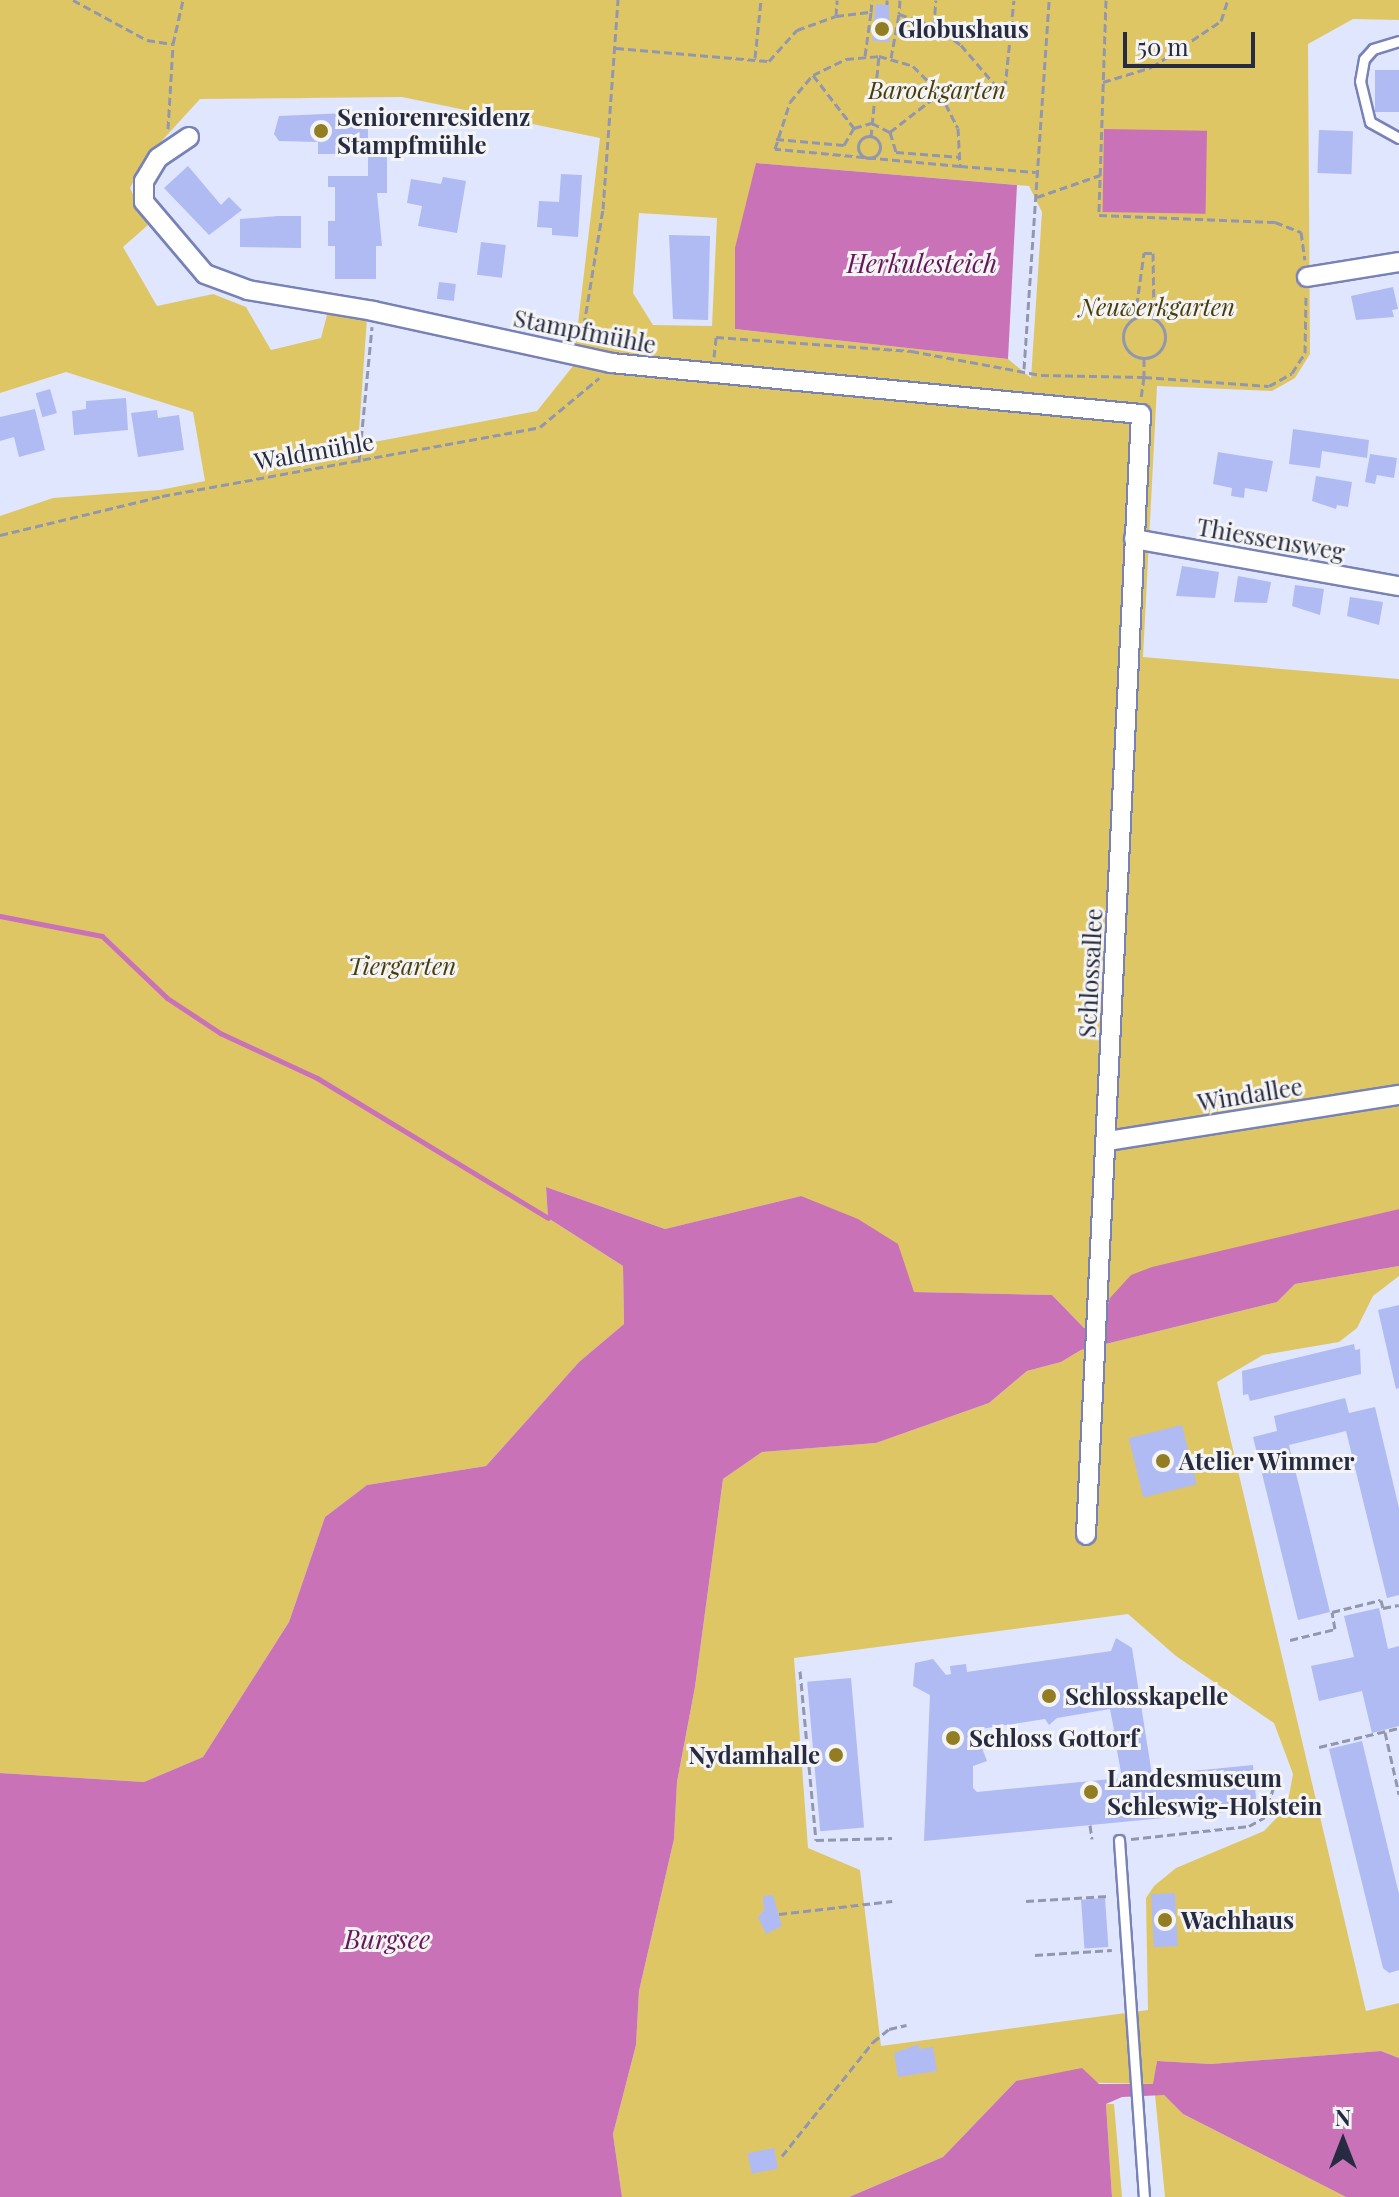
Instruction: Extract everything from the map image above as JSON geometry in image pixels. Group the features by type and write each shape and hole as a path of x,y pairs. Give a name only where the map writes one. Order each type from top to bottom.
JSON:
{"street":[{"name":"Stampfmühle","path":"189,137 165,153 144,181 144,202 205,274 248,290 373,311 611,363 1141,414"},
{"path":"1307,277 1399,262"},
{"name":"Schlossallee","path":"1086,1535 1093,1335 1108,1141 1141,414"},
{"name":"Thiessensweg","path":"1134,539 1399,586"},
{"name":"Windallee","path":"1108,1141 1399,1095"}],"lane":[{"path":"1399,41 1373,49 1364,59 1360,81 1370,122 1399,138"},
{"path":"1119,1840 1144,2197"}],"path":[{"path":"73,0 147,40 173,44"},
{"path":"165,153 173,44 183,0"},
{"path":"579,357 603,209 618,0"},
{"path":"755,58 761,0"},
{"path":"836,16 837,0"},
{"path":"865,56 872,0"},
{"path":"891,58 900,0"},
{"path":"934,26 936,0"},
{"path":"899,14 934,26 961,45 996,86 1005,88 1014,0"},
{"path":"1024,369 1049,0"},
{"path":"716,337 911,351 1024,369 1041,375 1144,377 1269,386 1292,373 1305,353 1307,277 1301,232 1275,222 1099,215 1106,0"},
{"path":"1103,82 1152,67 1221,21 1228,0"},
{"path":"615,48 747,56 769,61 797,30 836,16 871,12"},
{"path":"960,166 958,128 940,93 913,66 879,56 865,56 813,75 790,102 776,139 775,149 868,158 960,166 1038,172"},
{"path":"868,158 879,149 871,137 879,56"},
{"path":"813,75 854,128"},
{"path":"890,132 940,93"},
{"path":"776,139 844,145 854,128 872,123 890,132 896,152 961,157"},
{"path":"868,158 858,147 871,137"},
{"path":"1037,197 1100,175"},
{"path":"1144,253 1153,253 1154,317 1162,328 1164,345 1144,359 1123,344 1124,330 1135,317 1144,253"},
{"path":"359,462 373,311"},
{"path":"1135,317 1154,317"},
{"path":"1141,414 1144,359"},
{"name":"Waldmühle","path":"0,535 162,496 540,427 587,392 611,363"},
{"path":"1290,1640 1335,1629 1332,1612 1381,1600 1383,1608 1399,1605"},
{"path":"800,1671 816,1840 892,1838"},
{"path":"1319,1747 1399,1728"},
{"path":"1385,1732 1399,1794"},
{"path":"1119,1840 1249,1826 1265,1817 1275,1782"},
{"path":"1090,1825 1092,1839"},
{"path":"1026,1901 1124,1895"},
{"path":"779,1914 892,1901"},
{"path":"1035,1955 1128,1949"},
{"path":"782,2156 873,2042 889,2029 907,2025"}],"green space":[{"path":"0,0 1399,0 1399,20 1353,19 1308,44 1310,354 1295,378 1272,391 1157,386 1143,657 1399,679 1399,1209 1131,1275 1100,1329 1084,1328 1052,1295 914,1292 801,1196 665,1229 546,1187 548,1218 623,1266 624,1324 579,1362 486,1466 367,1485 325,1517 289,1622 203,1757 144,1782 0,1773 0,516 53,498 160,490 205,481 193,412 66,372 0,393","holes":["402,97 600,138 573,366 537,411 358,445 367,318 328,311 321,338 271,350 246,307 213,294 157,306 123,247 148,225 130,188 147,157 200,99","756,163 1029,186 1042,212 1031,378 1008,359 735,329","639,213 717,218 712,326 653,325 633,293"]},
{"path":"1399,1266 1399,1276 1373,1296 1357,1328 1339,1342 1263,1355 1217,1382 1366,2011 1399,2003 1399,2058 1381,2051 1211,2064 1157,2061 1154,2084 1016,2081 943,2157 849,2197 622,2197 613,2134 636,2045 639,1991 674,1839 677,1782 695,1687 723,1479 762,1452 876,1443 989,1403 1027,1371 1061,1362 1081,1350 1277,1302 1295,1284","holes":["1128,1614 1176,1656 1274,1723 1293,1774 1287,1807 1264,1831 1176,1868 1154,1886 1146,1898 1148,2010 881,2046 860,1870 808,1848 794,1658"]},
{"path":"1155,2095 1164,2095 1183,2114 1346,2197 1165,2197"},
{"path":"1106,2104 1114,2104 1122,2197 1112,2197"}],"water":[{"path":"1104,129 1207,131 1206,214 1103,212"},
{"name":"Herkulesteich","path":"756,163 1017,185 1008,359 735,329 735,248"},
{"name":"Burgsee","path":"546,1187 665,1229 801,1196 858,1219 898,1244 914,1292 1052,1295 1084,1328 1101,1328 1110,1298 1131,1275 1152,1267 1399,1209 1399,1266 1295,1284 1277,1302 1081,1350 1061,1362 1027,1371 989,1403 876,1443 762,1452 723,1479 695,1687 677,1782 674,1839 639,1991 636,2045 613,2134 622,2197 0,2197 0,1773 144,1782 203,1757 289,1622 325,1517 367,1485 486,1466 579,1362 624,1324 623,1266 548,1218"},
{"path":"1381,2051 1399,2058 1399,2197 1346,2197 1183,2114 1164,2095 1122,2097 1106,2104 1112,2197 849,2197 943,2157 1016,2081 1082,2068 1099,2084 1153,2084 1157,2061 1211,2064"}],"building":[{"name":"Globushaus","path":"876,4 889,5 890,42 872,41"},
{"path":"1375,70 1399,70 1399,112 1375,112"},
{"path":"346,113 346,127 368,127 368,141 387,141 387,193 377,193 382,246 376,246 376,279 335,279 335,246 328,246 328,221 335,221 335,187 328,187 328,176 368,176 368,154 318,154 318,142 279,141 274,134 279,116"},
{"path":"1319,130 1353,131 1351,174 1317,173"},
{"path":"188,166 221,205 229,197 242,210 209,235 164,188"},
{"path":"561,174 582,175 578,237 552,235 552,228 537,227 539,201 559,202"},
{"path":"443,177 466,181 457,233 418,226 422,206 407,203 411,179 441,184"},
{"path":"301,216 301,248 240,247 240,219"},
{"path":"669,235 710,236 708,320 673,319"},
{"path":"481,242 506,245 502,278 477,275"},
{"path":"439,282 456,284 454,301 437,299"},
{"path":"1393,287 1398,309 1392,310 1394,317 1356,320 1351,296"},
{"path":"50,389 57,413 42,417 36,393"},
{"path":"126,398 128,430 74,435 72,411 86,409 86,401"},
{"path":"35,409 45,450 19,457 14,437 0,441 0,417"},
{"path":"157,410 158,418 179,415 184,450 138,457 131,413"},
{"path":"1293,429 1369,440 1367,458 1322,451 1320,468 1289,464"},
{"path":"1218,452 1273,461 1267,492 1245,488 1244,498 1231,496 1232,488 1213,484"},
{"path":"1370,454 1397,458 1394,478 1377,475 1375,484 1365,482"},
{"path":"1316,476 1352,482 1348,507 1337,505 1336,509 1312,501"},
{"path":"1182,566 1219,572 1215,598 1176,596"},
{"path":"1238,576 1271,582 1267,603 1234,602"},
{"path":"1295,585 1324,589 1320,615 1292,606"},
{"path":"1350,597 1383,602 1379,625 1347,616"},
{"path":"1399,1305 1399,1388 1396,1389 1378,1310"},
{"path":"1354,1344 1355,1350 1360,1349 1361,1374 1250,1401 1248,1394 1243,1395 1242,1371"},
{"path":"1345,1398 1349,1413 1375,1407 1399,1508 1399,1595 1387,1598 1346,1431 1289,1445 1330,1612 1298,1620 1253,1437 1277,1431 1274,1416"},
{"name":"Atelier Wimmer","path":"1182,1425 1197,1484 1143,1497 1129,1438"},
{"path":"1379,1608 1388,1649 1399,1646 1399,1726 1372,1733 1362,1691 1319,1701 1311,1666 1354,1657 1344,1616"},
{"name":"Schloss Gottorf","path":"1116,1638 1132,1648 1152,1775 1253,1765 1257,1809 924,1841 930,1695 913,1686 915,1663 933,1659 946,1675 951,1674 950,1666 966,1664 967,1672 1111,1651","holes":["1110,1709 1114,1730 1104,1736 1105,1742 1116,1745 1122,1778 977,1792 973,1788 973,1766 987,1761 982,1748 974,1747 981,1729 1045,1719 1049,1725 1057,1718"]},
{"name":"Nydamhalle","path":"851,1678 864,1827 820,1831 807,1682"},
{"path":"1362,1741 1399,1894 1399,1970 1389,1973 1383,1968 1329,1749"},
{"name":"Wachhaus","path":"1175,1893 1178,1946 1154,1947 1151,1894"},
{"path":"773,1895 782,1926 766,1934 758,1917 764,1910 763,1896"},
{"path":"1105,1898 1108,1947 1084,1949 1081,1900"},
{"path":"919,2044 919,2049 933,2047 937,2071 898,2077 894,2053"},
{"path":"774,2148 778,2169 752,2174 747,2153"}],"waterway":[{"path":"0,916 102,936 167,998 220,1033 317,1078 548,1218"}],"place":[{"name":"Globushaus","path":"882,29"},
{"name":"Seniorenresidenz Stampfmühle","path":"321,131"},
{"name":"Atelier Wimmer","path":"1163,1461"},
{"name":"Schlosskapelle","path":"1049,1696"},
{"name":"Schloss Gottorf","path":"953,1738"},
{"name":"Nydamhalle","path":"836,1755"},
{"name":"Landesmuseum Schleswig-Holstein","path":"1091,1792"},
{"name":"Wachhaus","path":"1165,1920"}],"park label":[{"name":"Barockgarten","path":"937,90"},
{"name":"Neuwerkgarten","path":"1157,307"},
{"name":"Tiergarten","path":"402,966"}]}
